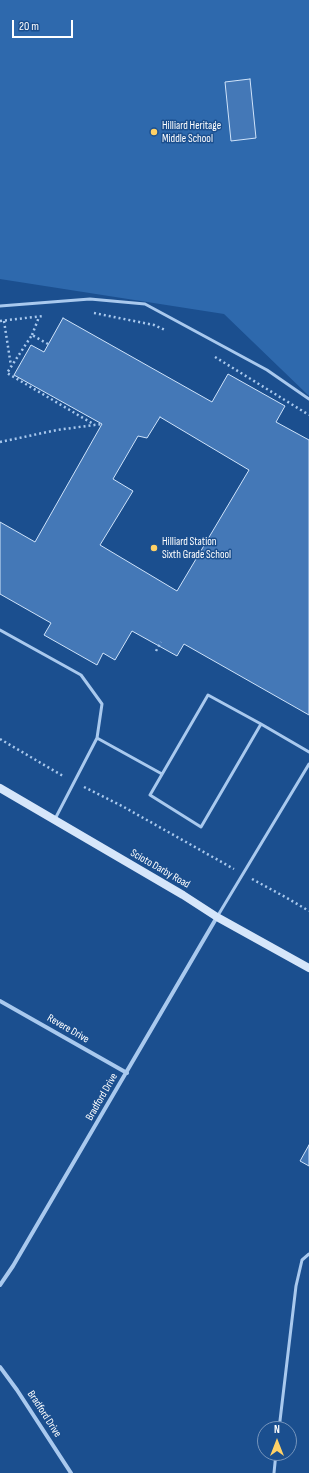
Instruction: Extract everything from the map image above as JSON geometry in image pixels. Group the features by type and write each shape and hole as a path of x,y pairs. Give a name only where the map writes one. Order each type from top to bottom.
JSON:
{"main road":[{"name":"Scioto Darby Road","path":"0,788 183,895 217,917 309,968"}],"street":[{"name":"Bradford Drive","path":"0,1284 13,1266 217,917"},
{"name":"Revere Drive","path":"0,1001 127,1073"},
{"name":"Bradford Drive","path":"0,1366 71,1473"}],"lane":[{"path":"0,306 90,299 146,304 267,370 309,399"},
{"path":"0,630 82,675 102,704 97,738 55,820"},
{"path":"260,724 200,827 150,795 208,695 260,724 309,752"},
{"path":"97,738 162,774"},
{"path":"217,917 309,764"},
{"path":"279,1421 296,1286 302,1260 309,1254"},
{"path":"274,1473 275,1461"}],"path":[{"path":"93,313 154,325 168,332"},
{"path":"12,366 2,321 44,316"},
{"path":"39,317 32,335 7,372 95,425"},
{"path":"32,335 48,344"},
{"path":"209,354 309,415"},
{"path":"0,442 57,430 102,424"},
{"path":"156,651 161,642"},
{"path":"0,739 74,782 122,806 205,854 287,898 309,912"}],"shaded area":[{"name":"Hilliard Heritage Middle School","path":"0,0 309,0 309,396 224,314 0,279"}],"building":[{"path":"250,79 256,138 231,141 225,82"},
{"name":"Hilliard Station Sixth Grade School","path":"63,318 212,402 228,374 285,406 276,422 309,440 309,715 184,644 177,656 132,631 115,660 103,653 97,665 44,635 51,623 0,594 0,522 35,542 102,424 14,375 31,345 44,352","holes":["160,417 249,470 177,591 100,545 133,491 113,479 138,436 147,438"]},
{"path":"309,1145 309,1166 300,1161"}],"place":[{"name":"Hilliard Heritage Middle School","path":"154,132"},
{"name":"Hilliard Station Sixth Grade School","path":"154,548"}]}
